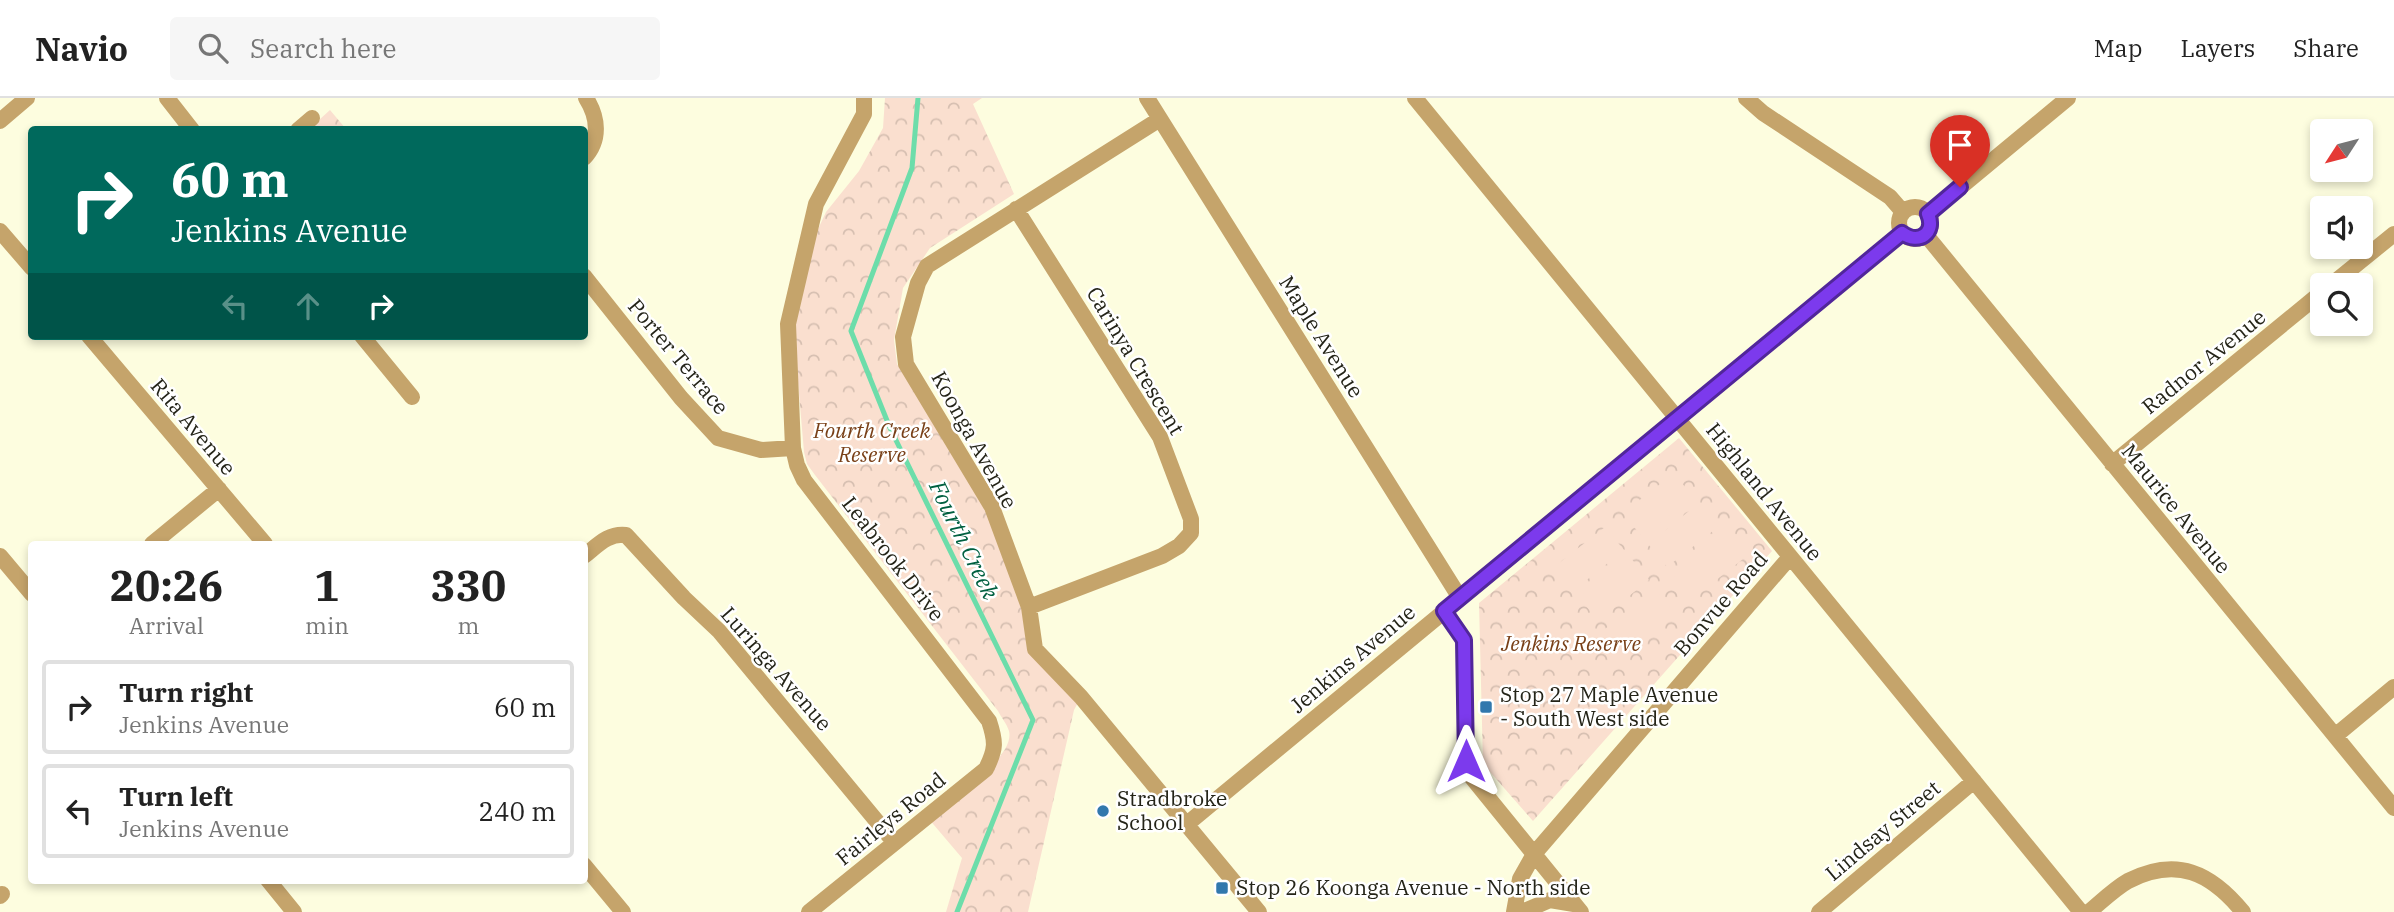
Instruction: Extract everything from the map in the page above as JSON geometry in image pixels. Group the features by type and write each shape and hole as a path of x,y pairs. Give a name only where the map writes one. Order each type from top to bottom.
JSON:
{"street":[{"path":"0,121 27,98"},
{"path":"167,98 189,126"},
{"path":"586,98 594,111 596,127 594,142 588,152"},
{"name":"Leabrook Drive","path":"864,98 864,114 816,204 788,324 793,448 804,480 989,721 996,740 993,755"},
{"name":"Maple Avenue","path":"1147,98 1460,598"},
{"name":"Highland Avenue","path":"1415,98 2081,912"},
{"path":"1746,98 1763,113 1891,197 1903,212"},
{"path":"1928,214 2068,98"},
{"path":"303,126 312,118"},
{"name":"Koonga Avenue","path":"1160,119 927,266 918,283 903,337 906,364 992,507 1029,607 1035,649 1081,697 1259,912"},
{"path":"1918,208 1928,214 1931,228 1926,235 1910,239 1902,233 1899,226 1903,212 1918,208"},
{"name":"Carinya Crescent","path":"1016,209 1160,437 1191,519 1191,533 1179,546 1162,556 1029,607"},
{"path":"0,231 28,263"},
{"name":"Jenkins Avenue","path":"1187,824 1902,233"},
{"path":"2346,273 2394,233"},
{"name":"Maurice Avenue","path":"1926,235 2394,808"},
{"name":"Porter Terrace","path":"588,281 681,398 718,438 761,450 793,448"},
{"name":"Radnor Avenue","path":"2112,464 2310,302"},
{"name":"Rita Avenue","path":"92,340 262,541"},
{"path":"365,340 412,397"},
{"path":"156,541 219,489"},
{"name":"Luringa Avenue","path":"588,553 608,537 626,535 684,598 719,631 894,842"},
{"path":"0,556 28,589"},
{"name":"Bonvue Road","path":"1514,912 1520,879 1534,854 1790,557"},
{"path":"1444,611 1464,640 1466,761 1469,774 1578,908"},
{"path":"2335,736 2394,687"},
{"name":"Fairleys Road","path":"809,912 986,769 993,755"},
{"name":"Lindsay Street","path":"1819,912 1974,781"},
{"path":"588,870 624,912"},
{"path":"2089,912 2127,882 2150,873 2174,870 2198,873 2215,882 2243,912"},
{"path":"271,884 294,912"},
{"path":"1522,912 1550,900 1578,908"}],"green space":[{"name":"Fourth Creek Reserve","path":"885,98 982,98 973,104 1014,194 930,248 903,288 894,340 897,364 992,507 1036,651 1081,697 1074,710 1028,912 946,912 962,858 928,818 992,766 1008,742 1009,731 998,711 815,475 807,464 804,452 793,324 813,240 826,212 859,171 883,128"},
{"path":"330,110 343,126 312,126"},
{"name":"Jenkins Reserve","path":"1679,438 1772,551 1533,821 1483,764 1479,603"},
{"path":"1674,473 1693,497 1642,537 1623,513"},
{"path":"1699,503 1718,527 1667,567 1648,544"},
{"path":"1605,527 1624,550 1573,591 1554,567"},
{"path":"1724,535 1743,559 1692,599 1674,576"},
{"path":"1630,557 1649,580 1598,621 1579,597"},
{"path":"1655,589 1674,612 1623,653 1605,629"}],"waterway":[{"name":"Fourth Creek","path":"918,98 912,168 851,331 890,428 1033,720 957,912"}],"place":[{"name":"Stop 27 Maple Avenue - South West side","path":"1486,707"},
{"name":"Stradbroke School","path":"1103,811"},
{"name":"Stop 26 Koonga Avenue - North side","path":"1222,888"}],"route":[{"path":"1466,761 1464,640 1444,611 1902,233 1910,239 1926,235 1931,228 1928,214 1960,187"}]}
